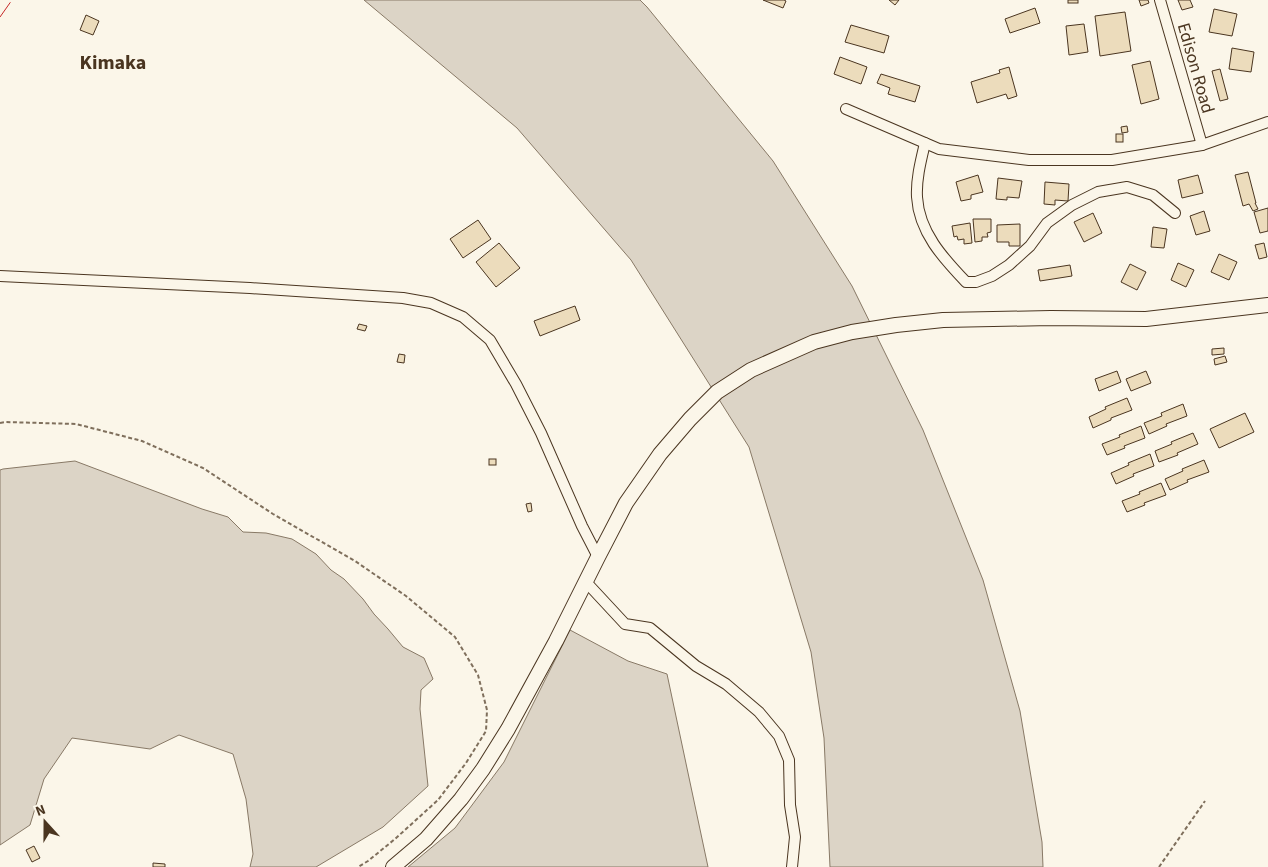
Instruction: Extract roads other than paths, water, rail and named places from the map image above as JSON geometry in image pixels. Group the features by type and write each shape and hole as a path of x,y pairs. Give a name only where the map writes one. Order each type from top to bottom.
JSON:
{"main road":[{"path":"393,867 426,839 461,799 483,769 517,714 573,609 626,503 660,454 690,419 717,392 751,370 814,342 852,332 896,325 943,320 1146,319 1268,305"}],"street":[{"name":"Edison Road","path":"1160,0 1202,145"},
{"path":"846,109 939,148 1029,160 1112,160 1202,145 1268,122"},
{"path":"926,143 919,170 917,196 921,220 932,242 966,282 976,282 992,276 1009,265 1030,246 1047,222 1072,205 1098,192 1127,187 1153,195 1175,213"},
{"path":"0,276 403,298 431,303 463,316 490,340 511,377 541,433 582,526 598,556"},
{"path":"586,582 625,624 650,628 696,666 726,684 759,712 778,736 789,760 790,805 795,837 792,867"}],"district":[{"name":"Kimaka","path":"113,62"}]}
